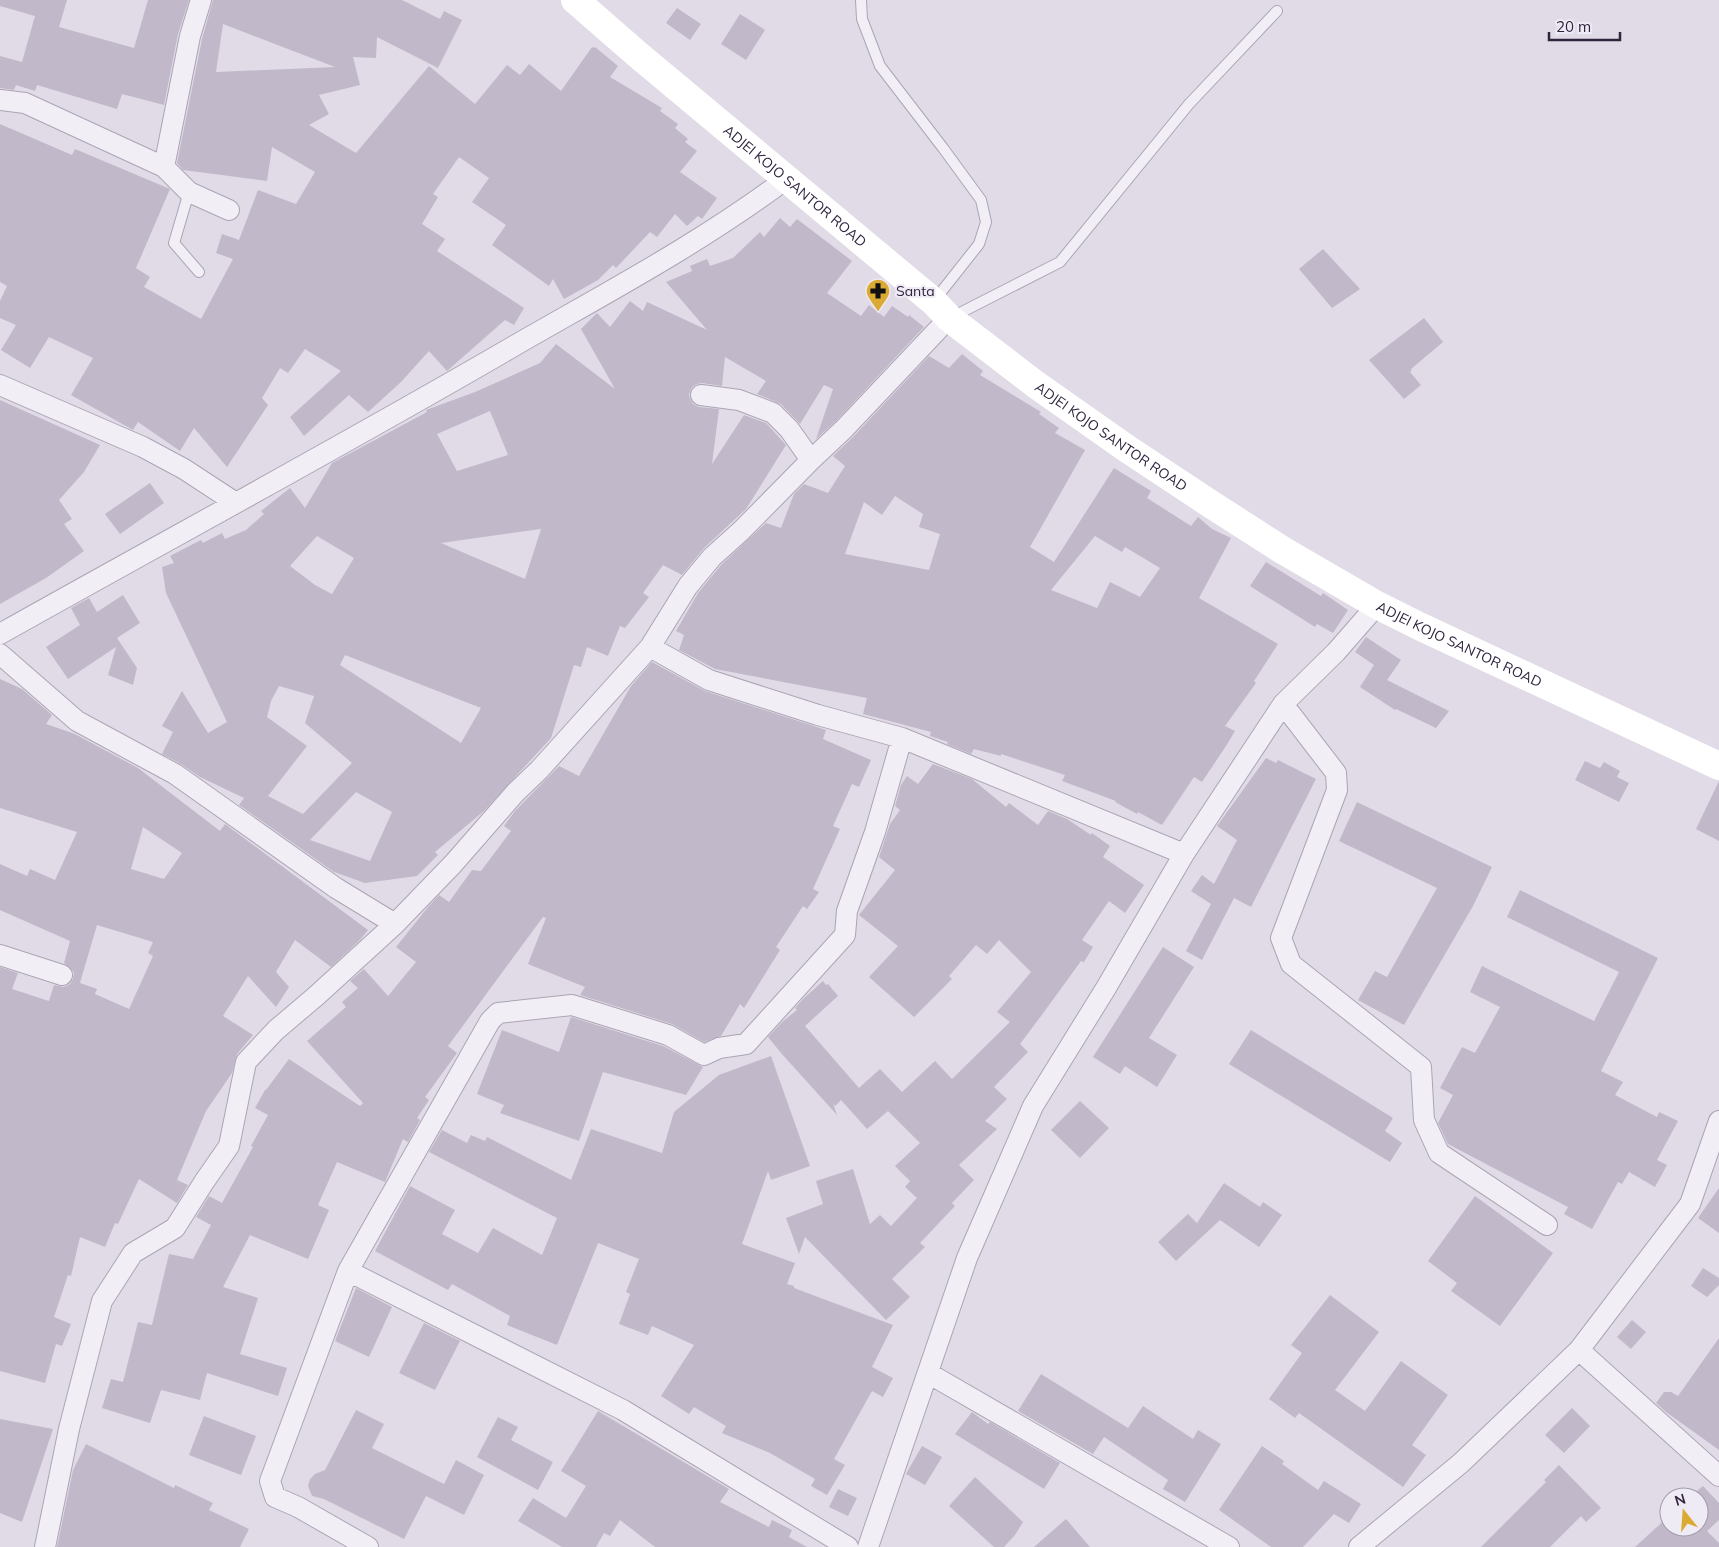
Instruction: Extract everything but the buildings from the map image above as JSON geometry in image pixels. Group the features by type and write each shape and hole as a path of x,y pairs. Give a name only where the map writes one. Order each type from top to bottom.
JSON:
{"street":[{"path":"164,167 190,36 201,0"},
{"name":"ADJEI KOJO SANTOR ROAD","path":"575,0 942,310 1035,384 1134,454 1276,546 1377,605 1719,766"},
{"path":"0,100 25,103 164,167 189,192 229,210"},
{"path":"0,634 465,375 666,259 748,207 786,179"},
{"path":"45,1547 69,1429 102,1301 133,1253 175,1228 229,1146 246,1062 276,1030 315,997 394,924 454,864 515,794 650,647 688,586 712,557 742,532 811,460 844,430 942,310"},
{"path":"0,385 143,446 184,469 236,503"},
{"path":"701,395 739,400 773,413 789,429 811,460"},
{"path":"868,1547 967,1258 1033,1106 1106,988 1184,854 1283,704 1336,652 1377,605"},
{"path":"650,647 709,680 818,715 902,738 1184,854"},
{"path":"0,654 77,721 175,774 336,888 394,924"},
{"path":"1283,704 1336,773 1337,782 1337,790 1281,938 1292,964 1421,1066 1424,1120 1439,1153 1548,1225"},
{"path":"368,1547 298,1507 275,1497 270,1482 348,1271 490,1021 498,1013 572,1005 668,1035 704,1055 719,1048 746,1044 844,935 847,911 875,832 902,738"},
{"path":"0,955 62,975"},
{"path":"1359,1547 1461,1463 1579,1350 1690,1204 1719,1120"},
{"path":"348,1271 623,1410 848,1547"},
{"path":"1579,1350 1719,1476"},
{"path":"928,1374 1229,1547"}],"lane":[{"path":"861,0 862,19 880,66 944,148 981,200 986,222 980,244 942,310"},
{"path":"942,310 1060,262 1189,104 1277,11"},
{"path":"189,192 174,243 199,272"}],"place":[{"name":"Santa","path":"878,312"}]}
